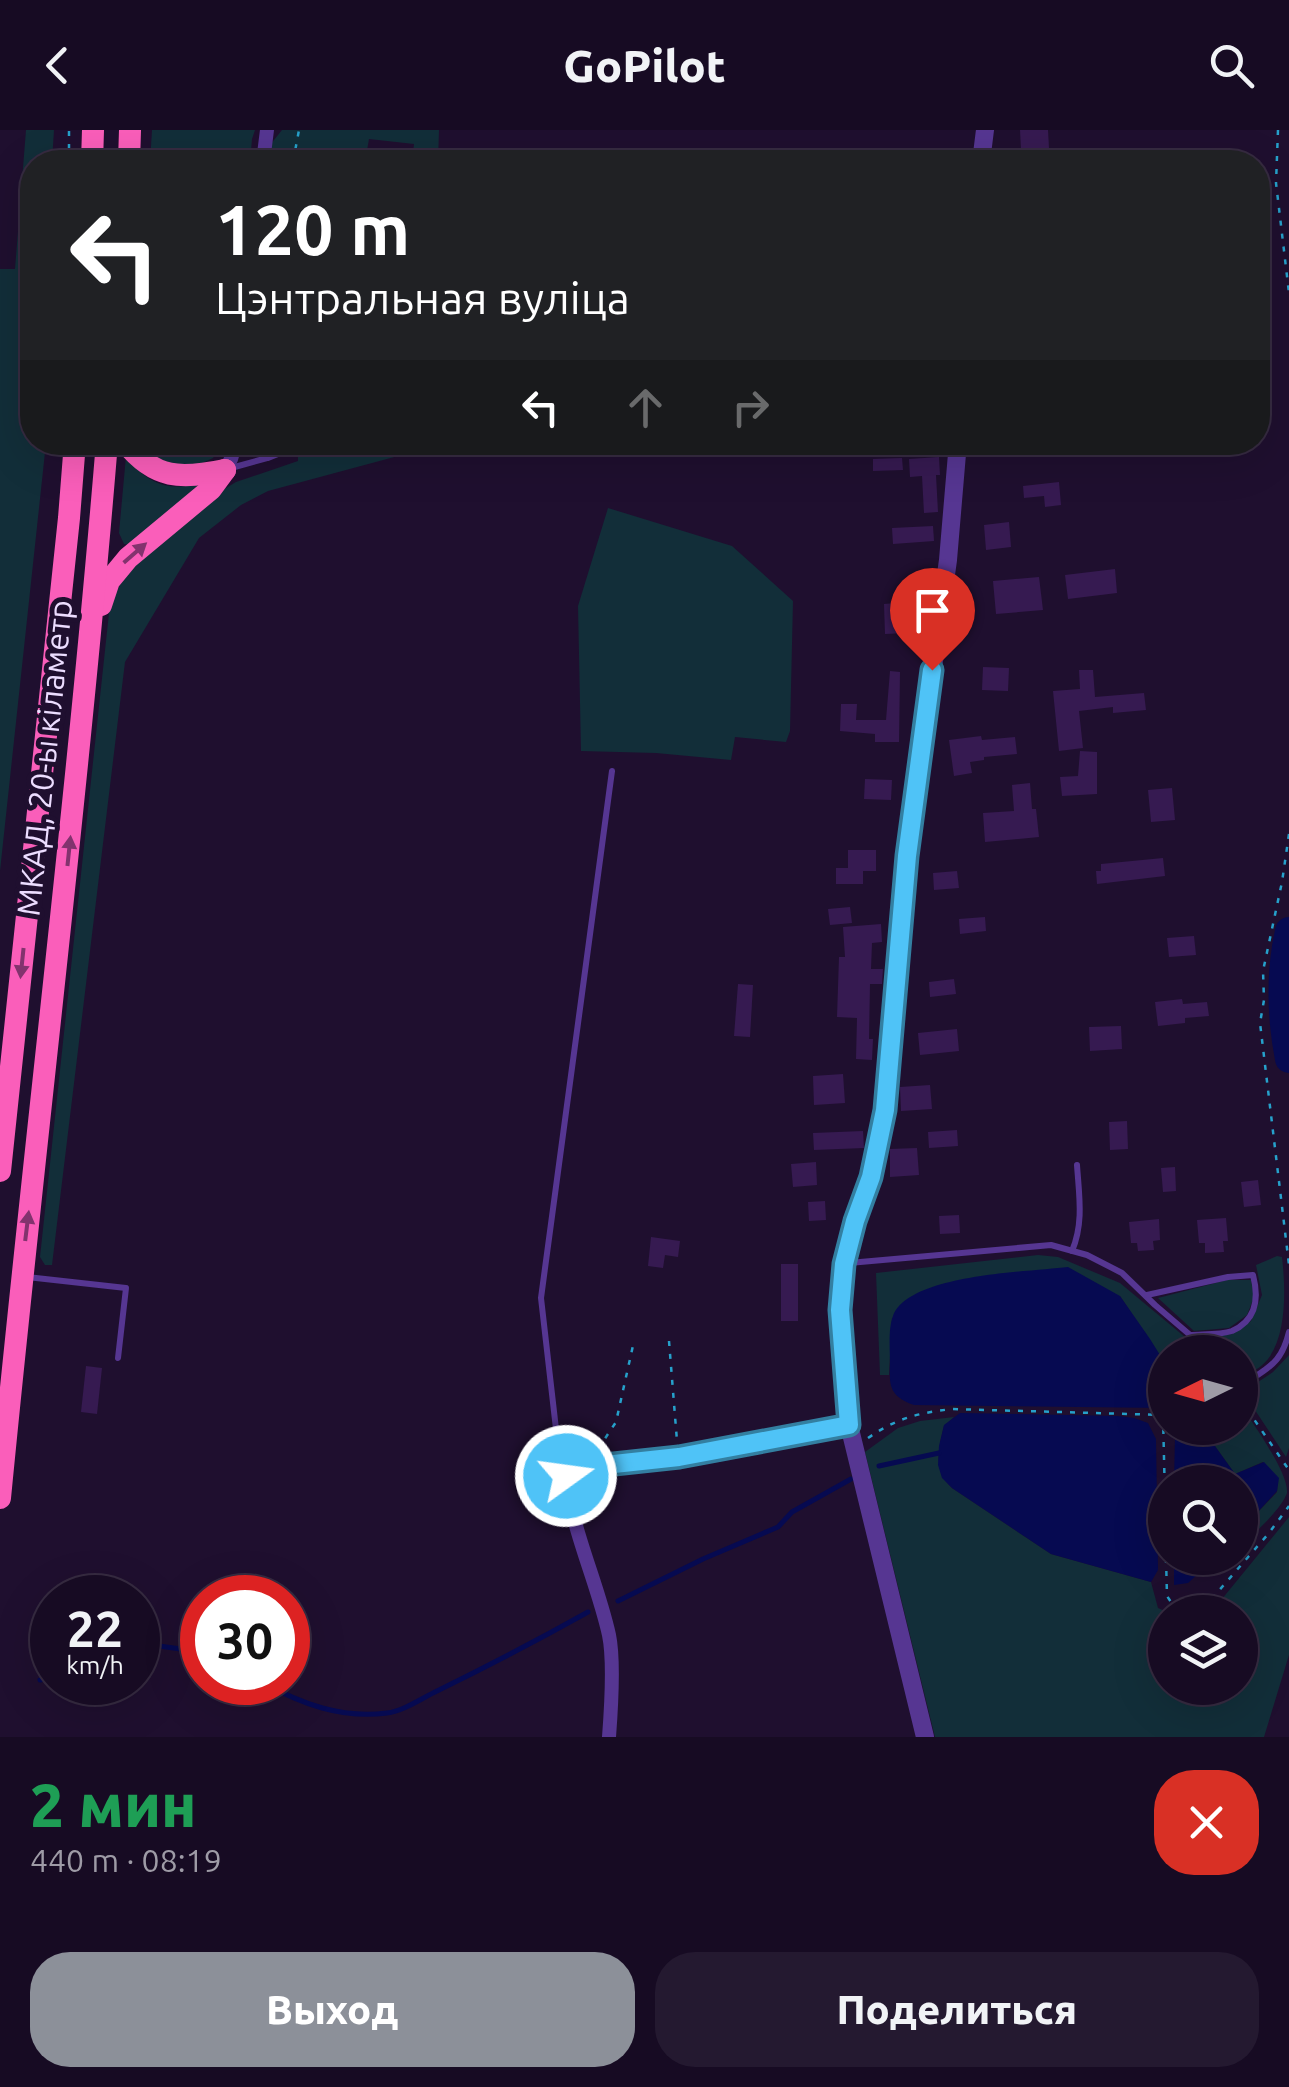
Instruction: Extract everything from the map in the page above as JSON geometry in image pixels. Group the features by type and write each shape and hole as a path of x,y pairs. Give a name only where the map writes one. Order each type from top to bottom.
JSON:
{"highway":[{"name":"МКАД, 20-ы кіламетр","path":"0,1171 74,455"},
{"name":"МКАД, 20-ы кіламетр","path":"0,1498 91,637 106,455"},
{"path":"136,455 153,468 181,476 224,470"},
{"path":"91,637 109,581 128,558 211,490 224,470"}],"street":[{"path":"224,470 232,455"},
{"path":"925,1737 849,1425 840,1310 844,1264 871,1177 885,1110 907,856 948,560 957,455"},
{"path":"609,1737 610,1639 569,1503 566,1476 586,1467 679,1457 849,1425"}],"lane":[{"path":"224,470 274,455"},
{"path":"566,1476 556,1429 541,1298 612,772"},
{"path":"1072,1251 1080,1216 1078,1165"},
{"path":"844,1264 1050,1246 1087,1255 1122,1273 1146,1295 1190,1335 1232,1331 1250,1318 1258,1296 1253,1276 1146,1295"},
{"path":"21,1276 126,1288 118,1358"},
{"path":"1258,1375 1272,1366 1285,1349 1289,1332"}],"path":[{"path":"1278,130 1276,183 1289,293"},
{"path":"1289,834 1263,971 1260,1023 1289,1265"},
{"path":"586,1467 616,1422 634,1341"},
{"path":"669,1341 679,1457"},
{"path":"854,1445 888,1424 935,1411 1148,1415"},
{"path":"1258,1425 1289,1470"},
{"path":"1258,1547 1289,1506"},
{"path":"1166,1575 1167,1596 1174,1608 1209,1602 1233,1575"}],"shaded area":[{"path":"26,130 54,130 53,150 24,150"},
{"path":"152,130 255,130 251,150 151,150"},
{"path":"282,130 439,130 438,150 413,150 414,144 369,139 367,150 269,150"},
{"path":"20,206 20,455 45,455 0,871 0,269 15,269"},
{"path":"150,455 215,455 196,466 164,465"},
{"path":"402,455 268,491 241,505 199,538 125,662 52,1265 45,1265 40,1257 112,599 128,571 211,497 236,482 298,461 298,457"},
{"path":"126,456 143,474 161,484 181,487 206,483 136,545 124,544 119,533"},
{"path":"608,508 732,546 793,601 790,731 786,742 735,737 731,760 581,751 578,606"},
{"path":"1038,1255 1058,1257 1120,1283 1183,1335 1148,1338 1120,1296 892,1318 889,1375 880,1375 876,1273"},
{"path":"1282,1257 1284,1288 1278,1340 1258,1368 1258,1335 1221,1335 1232,1334 1251,1321 1262,1295 1256,1265"},
{"path":"1068,1267 1120,1296 1148,1336 1148,1408 914,1405 900,1398 890,1378 890,1333 893,1316 903,1302 945,1283"},
{"path":"1227,1280 1251,1280 1254,1297 1247,1315 1229,1328 1194,1331 1158,1298"},
{"path":"1289,1355 1286,1457 1258,1415 1258,1382"},
{"path":"960,1413 1117,1416 1148,1423 1148,1445 1156,1445 1156,1465 1148,1465 1148,1575 1155,1575 1151,1582 1051,1554 952,1488 942,1478 938,1465 944,1425"},
{"path":"954,1417 944,1426 939,1459 942,1474 952,1488 1051,1554 1151,1582 1154,1595 1148,1595 1148,1705 1258,1705 1258,1595 1225,1595 1242,1575 1258,1575 1258,1555 1289,1517 1289,1655 1264,1737 935,1737 865,1452 898,1428"},
{"path":"1258,1431 1276,1461 1287,1493 1258,1529 1258,1512 1277,1492 1278,1478 1263,1462 1229,1465 1214,1445 1258,1445"},
{"path":"1175,1445 1214,1445 1229,1465 1174,1465"},
{"path":"1264,1462 1279,1478 1277,1491 1258,1512 1257,1465"},
{"path":"1174,1575 1197,1575 1188,1583 1174,1585"}],"building":[{"path":"1020,130 1048,130 1049,148 1021,150"},
{"path":"939,457 938,512 924,513 922,476 910,477 909,459"},
{"path":"902,458 903,470 873,471 873,459"},
{"path":"1059,482 1061,505 1045,507 1044,496 1024,498 1023,486"},
{"path":"1009,522 1011,547 986,550 984,525"},
{"path":"933,526 934,541 893,544 892,528"},
{"path":"1115,569 1117,593 1068,599 1065,575"},
{"path":"1039,577 1043,610 996,614 993,581"},
{"path":"906,602 907,633 885,634 884,604"},
{"path":"983,667 1009,668 1008,691 982,690"},
{"path":"1079,670 1093,670 1095,697 1144,693 1146,710 1113,713 1113,707 1079,711 1083,748 1059,751 1053,691 1080,689"},
{"path":"890,671 900,672 899,742 875,742 875,734 840,731 841,704 857,704 856,720 886,720"},
{"path":"981,736 982,740 1015,737 1017,754 984,757 970,762 972,773 954,776 949,740"},
{"path":"1080,751 1097,752 1097,794 1062,796 1060,777 1078,776"},
{"path":"865,779 892,780 891,800 864,799"},
{"path":"1030,783 1039,837 985,842 983,813 1014,811 1012,785"},
{"path":"1172,788 1175,820 1151,822 1148,790"},
{"path":"848,850 876,850 876,871 863,871 863,884 836,884 836,868 848,868"},
{"path":"1163,858 1165,876 1097,884 1096,871 1101,871 1101,864"},
{"path":"957,871 959,888 934,890 933,873"},
{"path":"850,907 852,923 830,925 828,909"},
{"path":"985,917 986,931 960,934 959,919"},
{"path":"881,924 882,942 872,943 871,969 883,969 882,984 870,984 872,1060 856,1059 857,1018 837,1017 839,957 845,957 843,927"},
{"path":"1194,936 1196,955 1169,957 1167,938"},
{"path":"954,979 956,994 930,997 929,982"},
{"path":"738,984 753,985 750,1037 734,1036"},
{"path":"1182,999 1183,1004 1207,1002 1209,1016 1158,1026 1155,1002"},
{"path":"1121,1026 1122,1049 1090,1051 1089,1027"},
{"path":"957,1029 959,1051 920,1055 918,1033"},
{"path":"843,1074 845,1103 814,1105 813,1076"},
{"path":"930,1085 932,1109 901,1111 900,1087"},
{"path":"1127,1121 1128,1149 1110,1150 1109,1122"},
{"path":"957,1130 958,1146 929,1148 928,1132"},
{"path":"863,1131 864,1148 814,1150 813,1133"},
{"path":"917,1148 919,1175 890,1177 890,1149"},
{"path":"816,1162 817,1185 793,1187 791,1164"},
{"path":"1175,1167 1176,1191 1163,1192 1161,1168"},
{"path":"1258,1180 1261,1205 1244,1207 1241,1182"},
{"path":"825,1201 826,1220 809,1221 808,1202"},
{"path":"959,1215 960,1233 940,1234 939,1216"},
{"path":"1226,1218 1228,1241 1223,1241 1224,1252 1205,1253 1205,1243 1199,1243 1197,1220"},
{"path":"1159,1219 1160,1240 1153,1241 1154,1250 1138,1251 1137,1243 1131,1243 1129,1222"},
{"path":"651,1237 680,1241 678,1257 665,1255 663,1268 648,1266"},
{"path":"781,1264 798,1264 798,1321 781,1321"},
{"path":"86,1366 102,1368 97,1414 81,1412"}],"waterway":[{"path":"1289,931 1283,995 1289,1059"},
{"path":"879,1466 939,1453"},
{"path":"618,1601 778,1527 792,1512 851,1479"},
{"path":"310,1704 354,1714 393,1712 588,1612"},
{"path":"160,1646 180,1649"}],"route":[{"path":"566,1476 586,1467 679,1457 849,1425 840,1310 844,1264 871,1177 885,1110 907,856 932,670"}]}
